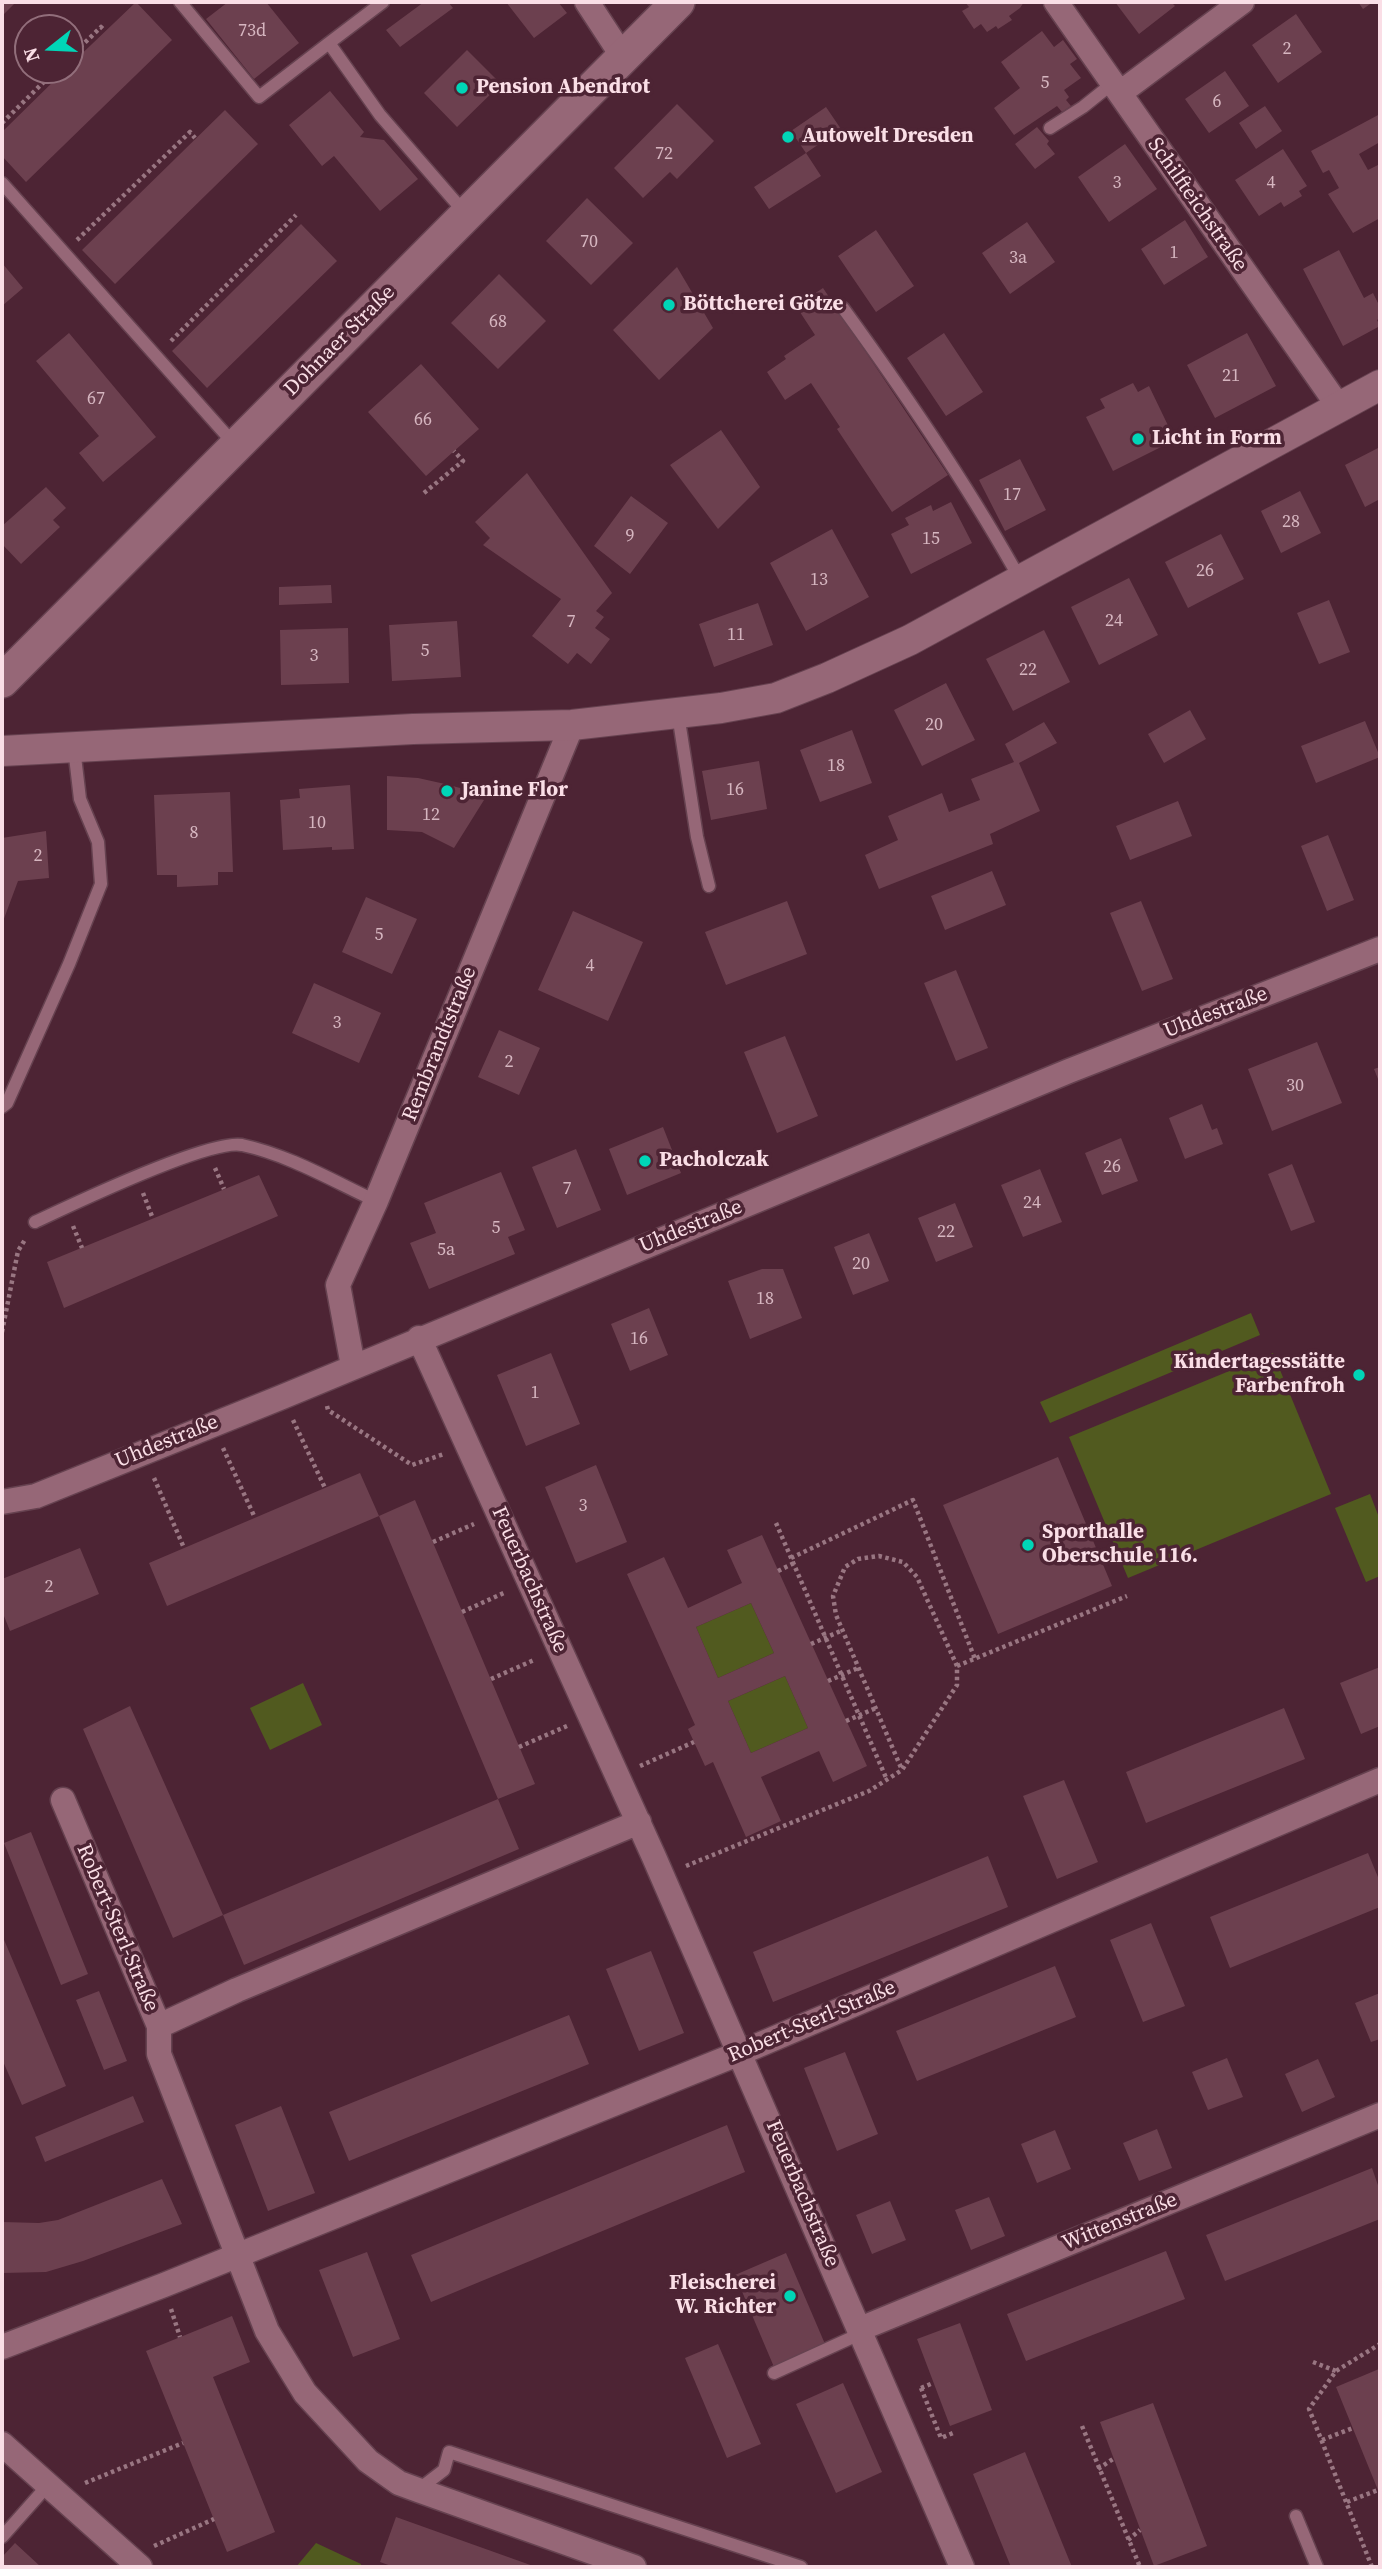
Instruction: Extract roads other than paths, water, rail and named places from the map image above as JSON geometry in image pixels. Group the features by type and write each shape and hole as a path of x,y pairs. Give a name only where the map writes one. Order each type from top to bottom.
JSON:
{"main road":[{"name":"Dohnaer Straße","path":"2,681 678,2"}],"street":[{"path":"587,2 623,57"},
{"name":"Schilfteichstraße","path":"1056,2 1339,407"},
{"path":"1116,88 1242,2"},
{"path":"2,751 413,729 572,725 776,698 910,640 1380,385"},
{"name":"Rembrandtstraße","path":"353,1366 338,1285 376,1201 572,725"},
{"name":"Uhdestraße","path":"2,1502 36,1496 1069,1071 1380,949"},
{"name":"Feuerbachstraße","path":"419,1338 663,1875 962,2567"},
{"name":"Robert-Sterl-Straße","path":"2,2347 164,2285 740,2053 1380,1780"},
{"name":"Robert-Sterl-Straße","path":"63,1800 159,2026 159,2054 239,2253"},
{"path":"159,2026 237,1990 639,1822"},
{"name":"Wittenstraße","path":"861,2331 1380,2115"},
{"path":"239,2253 267,2331 306,2393 368,2461 399,2483 634,2567"},
{"path":"2,2444 134,2562"}],"lane":[{"path":"180,2 259,97 383,2"},
{"path":"329,43 380,115 466,213"},
{"path":"1050,128 1116,88"},
{"path":"2,184 236,446"},
{"path":"843,308 943,449 985,514 1021,581"},
{"path":"678,713 692,812 709,886"},
{"path":"2,1107 7,1103 69,964 101,884 98,842 80,799 74,747"},
{"path":"35,1222 207,1149 239,1145 287,1160 376,1201"},
{"path":"775,2374 861,2331"},
{"path":"418,2490 444,2470 449,2452 802,2567"},
{"path":"2,2538 53,2490"},
{"path":"1296,2516 1317,2567"}],"place":[{"name":"Pension Abendrot","path":"462,88"},
{"name":"Autowelt Dresden","path":"788,137"},
{"name":"Böttcherei Götze","path":"669,305"},
{"name":"Licht in Form","path":"1138,439"},
{"name":"Janine Flor","path":"447,791"},
{"name":"Pacholczak","path":"645,1161"},
{"name":"Kindertagesstätte Farbenfroh","path":"1359,1375"},
{"name":"Sporthalle Oberschule 116.","path":"1028,1545"},
{"name":"Fleischerei W. Richter","path":"790,2296"}]}
